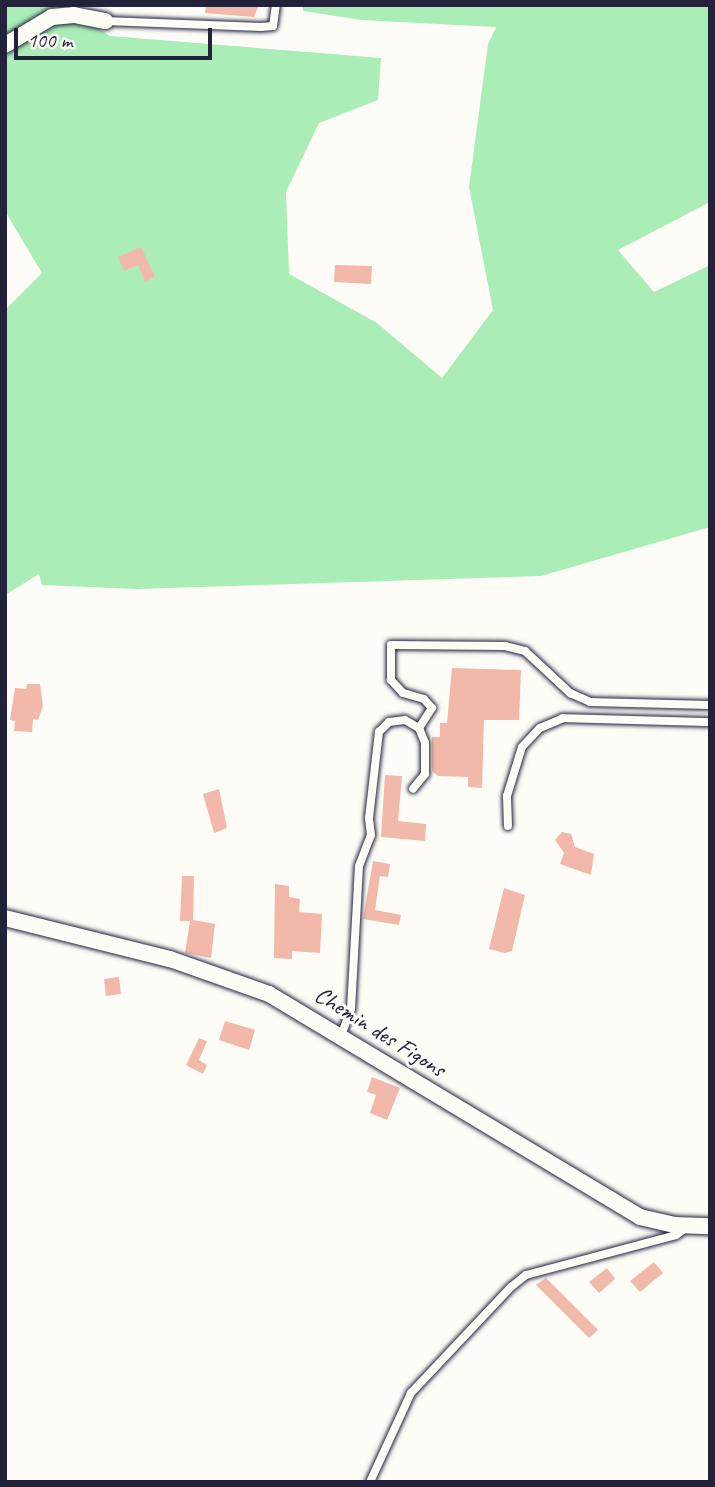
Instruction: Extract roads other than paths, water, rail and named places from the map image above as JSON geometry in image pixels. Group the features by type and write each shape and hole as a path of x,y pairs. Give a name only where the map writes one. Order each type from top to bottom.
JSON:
{"street":[{"path":"5,45 52,16 74,15 105,21"},
{"name":"Chemin des Figons","path":"5,918 210,971 289,1003 598,1195 640,1217 690,1226 710,1226"}],"lane":[{"path":"105,21 273,26 276,5"},
{"path":"419,728 432,708 424,699 404,693 391,680 391,645 505,646 525,650 570,693 590,702 710,705"},
{"path":"508,826 507,796 522,747 540,728 563,718 710,722"},
{"path":"341,1035 351,1009 359,866 369,846 379,732 389,722 405,720 419,728 425,743 425,774 413,789"},
{"path":"370,1482 382,1452 419,1383 526,1275 676,1235 690,1226"}]}
